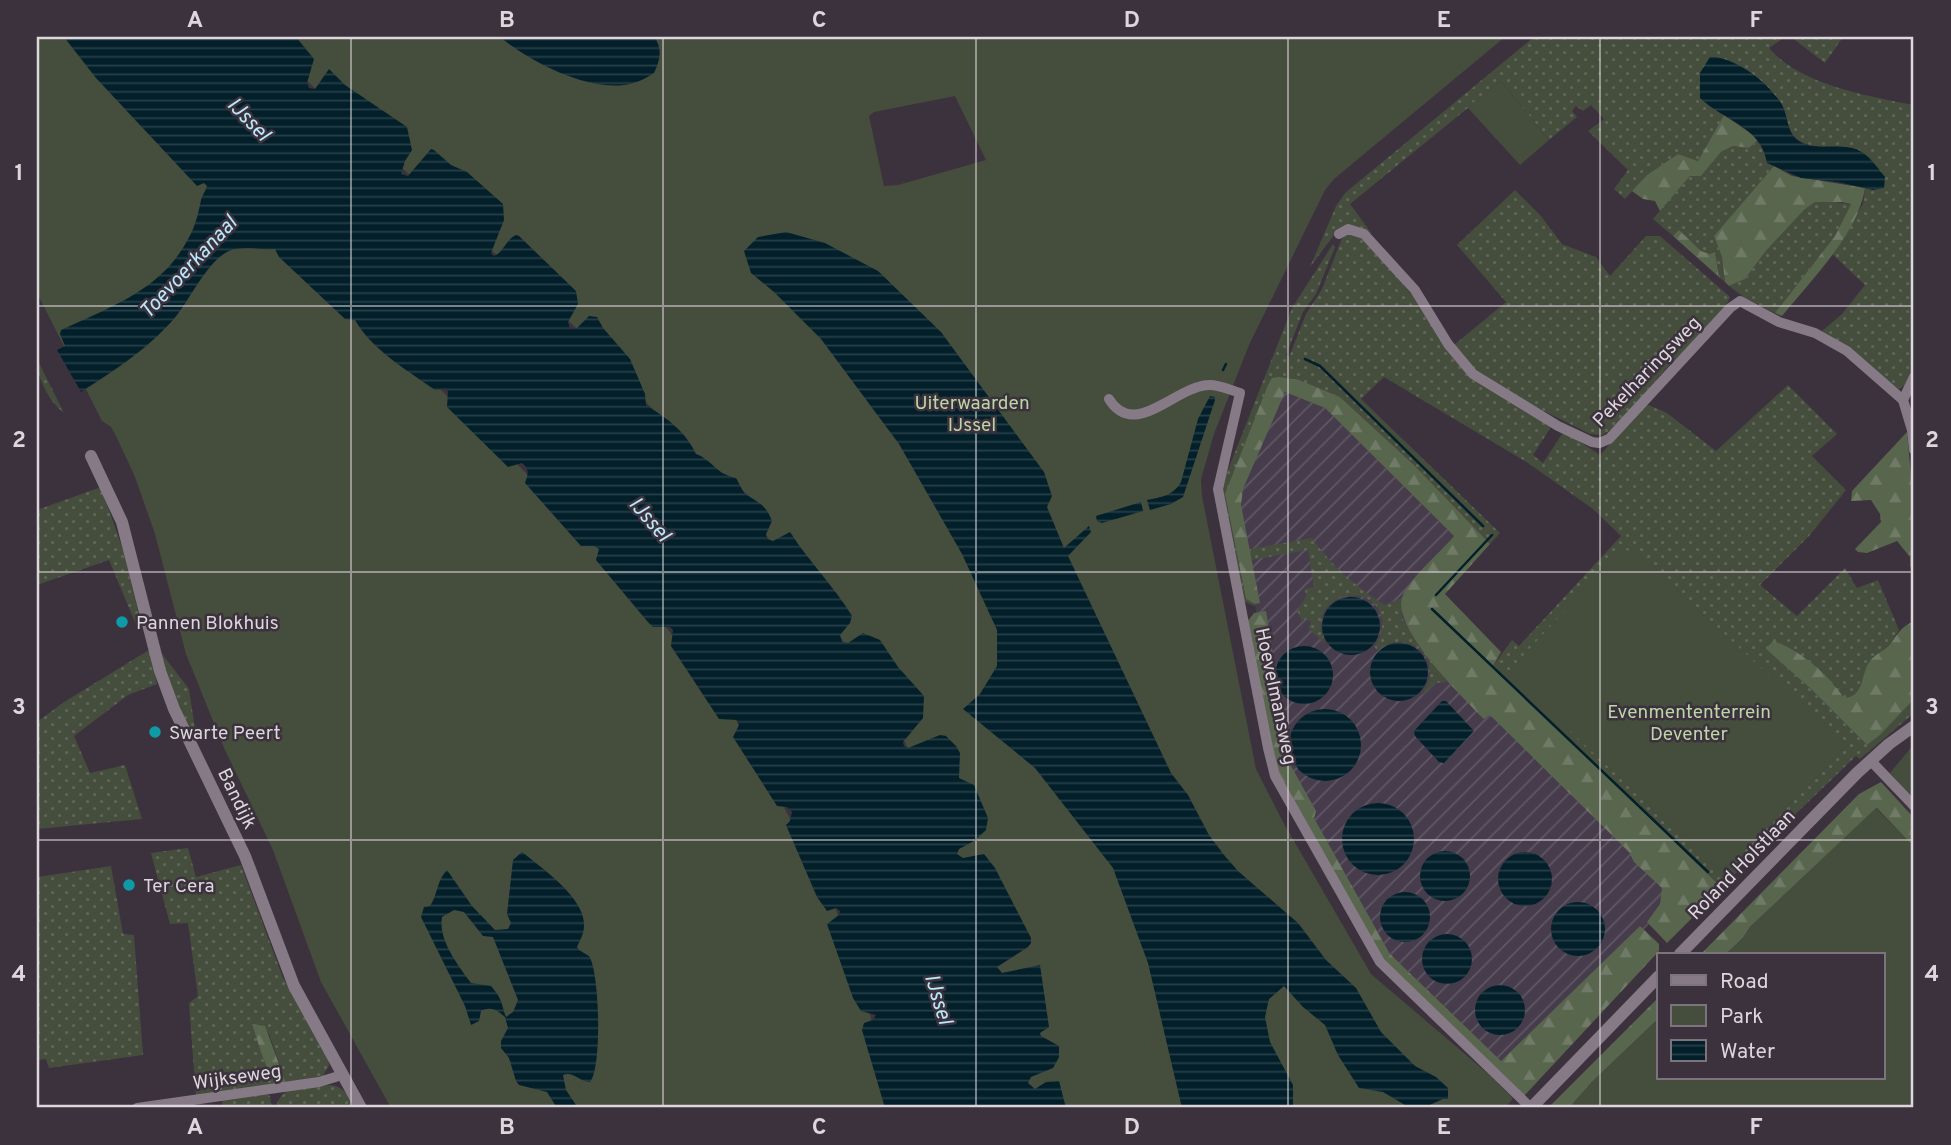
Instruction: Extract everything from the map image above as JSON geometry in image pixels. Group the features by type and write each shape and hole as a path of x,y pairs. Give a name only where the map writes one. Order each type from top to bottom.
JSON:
{"street":[{"name":"Pekelharingsweg","path":"1339,234 1349,229 1364,234 1415,290 1448,344 1473,374 1558,426 1592,442 1599,443 1609,439 1730,308 1740,301 1779,322 1815,333 1847,351 1903,400"},
{"path":"1914,377 1903,400 1912,430 1914,450"},
{"name":"Hoevelmansweg","path":"1109,399 1118,411 1133,415 1205,385 1219,386 1240,393 1218,489 1275,776 1380,962 1531,1108"},
{"name":"Bandijk","path":"91,456 122,522 160,671 174,709 245,856 294,986 361,1108"},
{"name":"Roland Holstlaan","path":"1681,953 1830,802 1913,727"},
{"path":"1874,763 1914,806"},
{"path":"1531,1108 1657,978"},
{"name":"Wijkseweg","path":"137,1108 319,1082 342,1075"}],"shaded area":[{"path":"1268,385 1325,408 1454,536 1416,578 1402,598 1681,891 1508,1069 1390,954 1277,753 1255,604 1225,494"}],"green space":[{"path":"37,37 78,37 355,319 442,391 521,468 599,547 666,627 736,720 837,912 896,1108 391,1108 321,982 273,850 224,748 186,654 155,534 135,477 111,427 102,421 37,293"},
{"name":"Uiterwaarden IJssel","path":"263,37 1505,37 1334,179 1325,190 1249,345 1214,434 1201,479 1202,496 1256,769 1283,822 1371,974 1513,1098 1506,1108 1034,1108 957,854 905,742 841,638 766,535 696,455 572,324 306,80","holes":["955,96 986,160 898,185 884,186 869,116 874,112"]},
{"path":"1534,37 1785,37 1769,48 1782,61 1798,71 1836,87 1914,105 1914,367 1904,386 1898,389 1822,331 1842,314 1865,285 1832,254 1863,204 1865,188 1873,190 1859,150 1813,146 1800,141 1791,132 1785,113 1774,94 1746,71 1715,57 1710,57 1717,111 1724,115 1698,161 1678,154 1647,175 1625,199 1614,189 1628,170 1588,131 1604,119 1591,105 1583,111 1576,106 1572,111 1577,117 1549,140 1501,81 1350,204 1372,234 1355,227 1337,231 1310,267 1336,206 1345,193"},
{"path":"1791,37 1843,37 1825,63"},
{"path":"1501,81 1549,140 1520,165 1467,107"},
{"path":"1724,115 1759,139 1749,148 1733,146 1721,152 1701,176 1690,176 1660,211 1655,201 1643,199 1632,191 1647,175 1678,154 1698,161"},
{"path":"1759,139 1767,163 1774,166 1714,236 1722,257 1725,282 1719,277 1715,253 1701,251 1679,231 1673,236 1653,219 1690,176 1701,176 1721,152 1733,146 1749,148"},
{"path":"1774,166 1792,176 1865,188 1853,222 1832,256 1782,316 1775,313 1835,236 1851,204 1815,202 1804,210 1765,252 1745,279 1729,286 1725,282 1722,257 1714,236"},
{"path":"1515,190 1541,216 1562,244 1596,257 1610,276 1646,236 1660,236 1730,297 1710,327 1664,371 1619,422 1603,435 1590,434 1508,393 1479,374 1454,345 1506,302 1457,245"},
{"path":"1815,202 1851,204 1835,236 1775,313 1745,298 1729,286 1745,279 1765,252 1804,210"},
{"path":"1679,230 1701,251 1710,254 1715,252 1719,277 1673,236"},
{"path":"1347,232 1358,234 1390,267 1409,292 1420,299 1451,354 1551,427 1533,455 1543,463 1564,431 1600,455 1646,404 1667,413 1716,451 1788,385 1837,434 1812,456 1846,490 1810,535 1760,585 1797,616 1845,568 1857,588 1878,580 1899,630 1890,644 1869,662 1858,693 1852,698 1844,698 1834,684 1766,649 1867,745 1914,699 1914,713 1860,759 1856,756 1722,888 1493,666 1512,640 1519,646 1621,536 1593,509 1528,463 1384,377 1361,399 1500,533 1490,544 1414,465 1340,397 1279,377 1225,494 1246,599 1255,606 1243,601 1222,485 1292,308 1333,244 1335,247 1316,294 1303,312 1286,355 1289,357 1306,314 1322,289"},
{"path":"37,359 64,413 53,403 45,389"},
{"path":"1272,378 1299,380 1340,397 1414,465 1490,544 1445,594 1501,652 1493,666 1722,888 1667,943 1647,922 1660,904 1662,888 1493,718 1489,715 1484,719 1474,709 1431,662 1408,627 1402,611 1405,591 1417,574 1454,536 1325,408 1285,392 1243,489 1241,505 1260,603 1255,604 1246,599 1225,494 1268,385"},
{"path":"1907,432 1914,509 1914,573 1910,566 1910,557 1897,541 1867,553 1855,549 1881,522 1880,514 1871,500 1851,501 1852,491"},
{"path":"101,487 123,550 142,627 137,627 109,560 37,585 37,510"},
{"path":"1312,538 1345,575 1384,605 1402,598 1402,618 1447,682 1435,683 1423,695 1430,669 1421,651 1401,642 1377,650 1374,646 1381,634 1382,620 1377,607 1367,599 1343,597 1332,603 1324,613 1321,627 1325,644 1308,628 1311,622 1306,618 1303,622 1297,611 1306,596 1305,589 1314,587 1308,550 1252,560 1250,549"},
{"name":"Evenmententerrein Deventer","path":"1633,550 1846,746 1723,873 1507,673 1620,551"},
{"path":"1266,611 1273,655 1268,675 1275,713 1282,726 1280,737 1290,764 1316,811 1314,818 1390,954 1501,1061 1640,926 1659,944 1659,951 1524,1096 1386,965 1277,771 1247,622 1254,613"},
{"path":"1914,621 1914,699 1867,745 1766,649 1773,641 1793,650 1822,672 1844,698 1851,697 1859,689 1872,659 1889,645 1903,628"},
{"path":"156,646 189,689 199,756 191,741"},
{"path":"149,650 157,684 128,695 74,736 90,773 125,765 142,819 37,829 37,722 64,702"},
{"path":"1914,744 1914,801 1890,773"},
{"path":"1881,782 1914,818 1914,847 1877,808 1750,927 1727,953 1702,953 1859,794"},
{"path":"1876,808 1914,847 1914,1108 1569,1108 1592,1082 1657,1020 1657,1078 1884,1078 1884,953 1727,953 1750,927"},
{"path":"188,848 196,877 241,865 283,978 293,991 328,1058 329,1065 323,1076 286,1083 269,1034 253,1024 274,1084 196,1097 189,1003 198,996 188,923 170,924 151,853"},
{"path":"111,866 123,934 134,935 143,1055 49,1068 46,1059 37,1060 37,877"},
{"path":"1657,999 1657,1020 1592,1082 1569,1108 1548,1108"},
{"path":"252,1024 265,1026 286,1083 274,1084"},
{"path":"331,1085 343,1090 356,1108 276,1108 283,1094 290,1090 305,1086"},
{"path":"264,1093 270,1096 272,1108 223,1108 222,1100"}],"water":[{"path":"64,37 296,37 314,59 307,83 309,88 315,89 329,69 345,85 407,127 412,150 401,174 408,176 431,149 451,165 467,172 503,204 504,220 491,253 494,256 513,237 519,236 576,291 578,304 568,322 570,329 577,328 589,316 597,317 630,359 645,394 646,405 675,426 696,454 723,473 736,478 745,493 764,507 772,521 766,534 767,539 773,541 790,532 852,616 840,635 842,642 848,643 863,633 880,640 898,667 924,696 923,718 903,742 904,746 908,748 940,735 946,736 956,746 960,753 959,778 974,785 988,818 986,830 959,849 957,854 963,858 984,854 995,868 1031,938 1028,947 997,967 1002,973 1040,965 1049,1027 1040,1033 1059,1046 1059,1057 1053,1068 1031,1077 1028,1083 1035,1089 1046,1082 1059,1081 1066,1108 885,1108 862,1030 864,1023 873,1020 876,1015 861,1011 853,998 827,924 839,915 840,911 836,908 827,911 817,897 786,825 792,812 787,807 777,806 733,737 739,725 737,720 719,719 671,646 673,630 670,627 653,627 647,621 596,560 599,549 594,546 581,546 525,483 528,472 525,466 522,463 508,467 447,407 448,391 435,390 391,359 371,341 355,320 345,319 279,257 275,249 237,249 220,257 206,272 167,327 144,348 81,392 57,350 65,346 61,330 132,296 163,273 190,236 207,186 204,183 197,186 96,78"},
{"path":"500,37 654,37 660,55 651,75 632,84 609,85 592,83 558,72"},
{"path":"1710,57 1740,66 1768,87 1781,103 1792,134 1802,143 1850,148 1866,155 1885,177 1884,188 1873,190 1838,182 1801,178 1767,163 1757,140 1749,132 1700,98 1700,73"},
{"path":"786,232 825,243 878,271 941,332 1044,472 1052,496 1047,507 1064,548 1089,526 1091,532 1068,556 1171,773 1188,795 1209,835 1239,872 1298,923 1326,960 1356,988 1381,1032 1415,1066 1436,1077 1448,1088 1448,1099 1423,1108 1410,1108 1383,1092 1359,1088 1338,1055 1325,1025 1303,1007 1284,986 1269,999 1265,1017 1270,1042 1293,1085 1293,1108 1182,1108 1148,963 1113,868 1035,768 963,709 980,694 997,666 997,630 962,554 899,444 821,339 751,273 744,251 758,237"},
{"path":"1210,396 1215,397 1215,400 1183,497 1171,504 1150,510 1147,500 1170,493 1181,482 1198,419"},
{"path":"1141,502 1143,511 1102,523 1097,521 1096,516"},
{"path":"1351,597 1362,599 1375,610 1380,626 1378,637 1367,650 1351,655 1340,653 1327,642 1322,626 1324,615 1335,602"},
{"path":"1399,643 1410,645 1423,656 1428,672 1426,683 1415,696 1399,701 1388,699 1375,688 1370,672 1372,661 1383,648"},
{"path":"1304,646 1315,648 1328,659 1333,675 1331,686 1320,699 1304,704 1293,702 1280,691 1275,675 1277,664 1288,651"},
{"path":"1442,701 1446,701 1474,731 1444,763 1439,762 1415,736 1414,731"},
{"path":"1332,709 1351,719 1359,731 1359,759 1351,771 1339,779 1318,781 1299,771 1291,759 1289,738 1299,719 1311,711"},
{"path":"1378,803 1392,806 1404,813 1411,825 1414,839 1411,853 1404,865 1392,872 1378,875 1364,872 1352,865 1345,853 1342,839 1345,825 1352,813 1364,806"},
{"path":"1445,851 1463,858 1470,876 1463,894 1445,901 1427,894 1420,876 1427,858"},
{"path":"522,852 571,895 583,916 583,932 577,947 589,956 593,965 598,1041 594,1074 590,1082 570,1074 563,1075 566,1090 578,1108 557,1108 547,1092 519,1085 509,1058 501,1048 501,1041 508,1028 505,1017 494,1009 488,1009 481,1011 479,1021 471,1025 465,1006 421,917 424,907 430,906 433,901 441,878 447,870 472,906 495,930 508,929 511,923 507,914 513,860","holes":["454,910 464,912 483,936 493,937 518,1000 513,1012 506,1017 500,998 491,986 471,983 446,943 442,917"]},
{"path":"1525,852 1544,860 1552,879 1544,898 1525,906 1506,898 1498,879 1506,860"},
{"path":"1405,892 1423,899 1430,917 1423,935 1405,942 1387,935 1380,917 1387,899"},
{"path":"1578,902 1597,910 1605,929 1597,948 1578,956 1559,948 1551,929 1559,910"},
{"path":"1447,934 1465,941 1472,959 1465,977 1447,984 1429,977 1422,959 1429,941"},
{"path":"1500,985 1518,992 1525,1010 1518,1028 1500,1035 1482,1028 1475,1010 1482,992"}],"waterway":[{"path":"1305,359 1320,366 1483,526"},
{"path":"1223,370 1226,364"},
{"path":"1436,595 1492,535"},
{"path":"1432,609 1708,872"}],"place":[{"name":"Pannen Blokhuis","path":"122,622"},
{"name":"Swarte Peert","path":"155,732"},
{"name":"Ter Cera","path":"129,885"}],"water label":[{"name":"IJssel","path":"249,119"},
{"name":"Toevoerkanaal","path":"188,267"},
{"name":"IJssel","path":"650,519"},
{"name":"IJssel","path":"939,999"}]}
